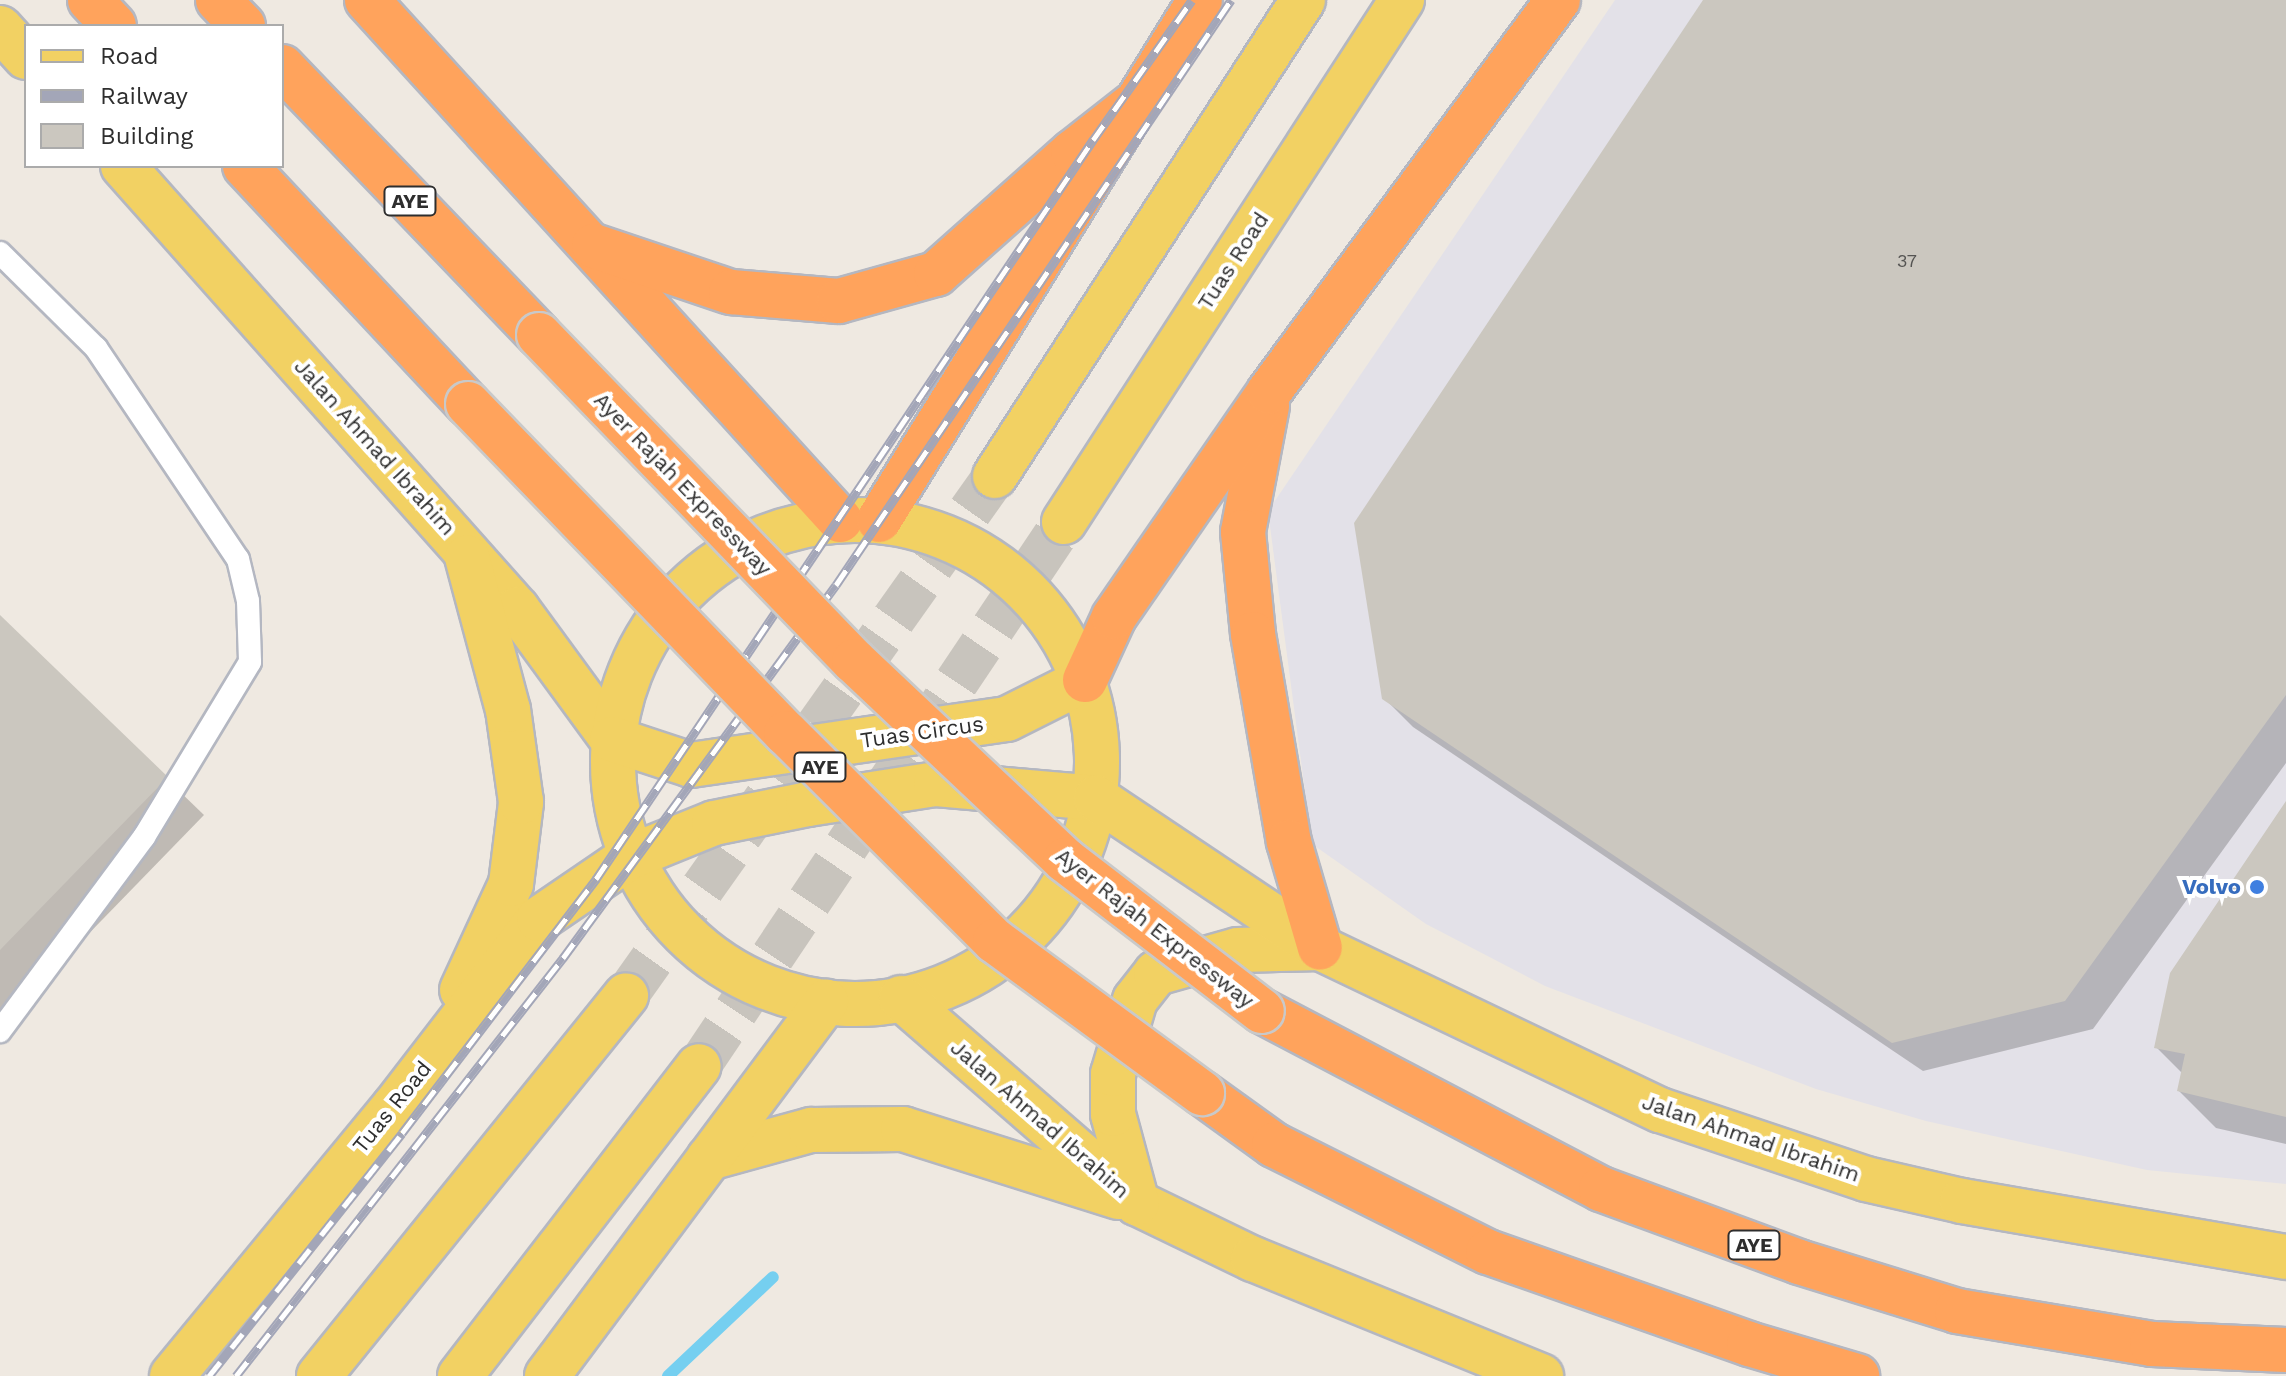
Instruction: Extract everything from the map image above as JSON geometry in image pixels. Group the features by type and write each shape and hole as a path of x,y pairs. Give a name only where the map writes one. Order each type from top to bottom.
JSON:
{"highway":[{"path":"90,0 112,24"},
{"path":"218,0 241,24"},
{"path":"367,0 592,245 860,520 1200,0"},
{"path":"1085,680 1114,617 1269,392 1558,0"},
{"name":"Ayer Rajah Expressway","path":"284,69 854,661 1065,860 1262,1011 1601,1189 1799,1262 1957,1311 2152,1344 2286,1350"},
{"path":"592,245 731,292 839,301 936,274 1073,152 1133,105"},
{"name":"AYE","path":"247,168 468,404 775,722 995,941 1274,1145 1488,1252 1749,1344 1857,1376"},
{"path":"1269,392 1243,532 1253,634 1289,842 1320,948"}],"main road":[{"path":"995,476 1303,0"},
{"name":"Tuas Road","path":"1064,522 1402,0"},
{"path":"0,28 24,55"},
{"name":"Jalan Ahmad Ibrahim","path":"125,168 464,546 517,609 612,739"},
{"path":"860,520 946,537 1005,570 1053,620 1085,680 1095,730 1096,798 1082,850 1057,898 1023,939 979,971 930,993 864,1003 826,1002 777,991 730,970 689,939 655,901 630,857 614,799 612,739 624,683 649,632 685,588 731,553 783,530 860,520"},
{"path":"394,1107 453,1010 511,884 513,870 521,802 508,710 464,546"},
{"name":"Tuas Circus","path":"612,739 691,765 1007,719 1085,680"},
{"path":"630,857 714,823 808,804 936,784 1096,798"},
{"name":"Jalan Ahmad Ibrahim","path":"1096,798 1320,948 1660,1110 1866,1179 1962,1201 2286,1257"},
{"name":"Tuas Road","path":"172,1376 394,1107 539,919 630,857"},
{"path":"1137,1203 1113,1114 1113,1074 1135,1000 1156,973 1238,950 1320,948"},
{"path":"319,1376 626,996"},
{"name":"Jalan Ahmad Ibrahim","path":"901,998 1137,1203 1253,1259 1541,1376"},
{"path":"547,1376 826,1002"},
{"path":"460,1376 699,1066"},
{"path":"709,1158 811,1130 903,1129 1137,1203"}],"lane":[{"path":"0,253 96,348 238,559 248,601 250,662 144,837 0,1031"}],"shaded area":[{"path":"1615,0 2286,0 2286,1184 2147,1170 1926,1121 1816,1089 1545,986 1426,924 1312,844 1268,511"}],"building":[{"path":"1703,0 2286,0 2286,695 2065,1001 1892,1043 1382,699 1354,523"},
{"path":"0,615 168,777 0,950"},
{"name":"Volvo","path":"2286,801 2286,1117 2177,1091 2185,1054 2154,1048 2170,973"}],"waterway":[{"path":"668,1376 773,1277"}],"tunnel":[{"path":"626,996 995,476"},
{"path":"699,1066 1064,522"}],"railway":[{"path":"209,1376 402,1133 596,879 1093,140 1192,0"},
{"path":"236,1376 563,958 836,585 1231,0"}],"place":[{"name":"Volvo","path":"2257,887"}]}
